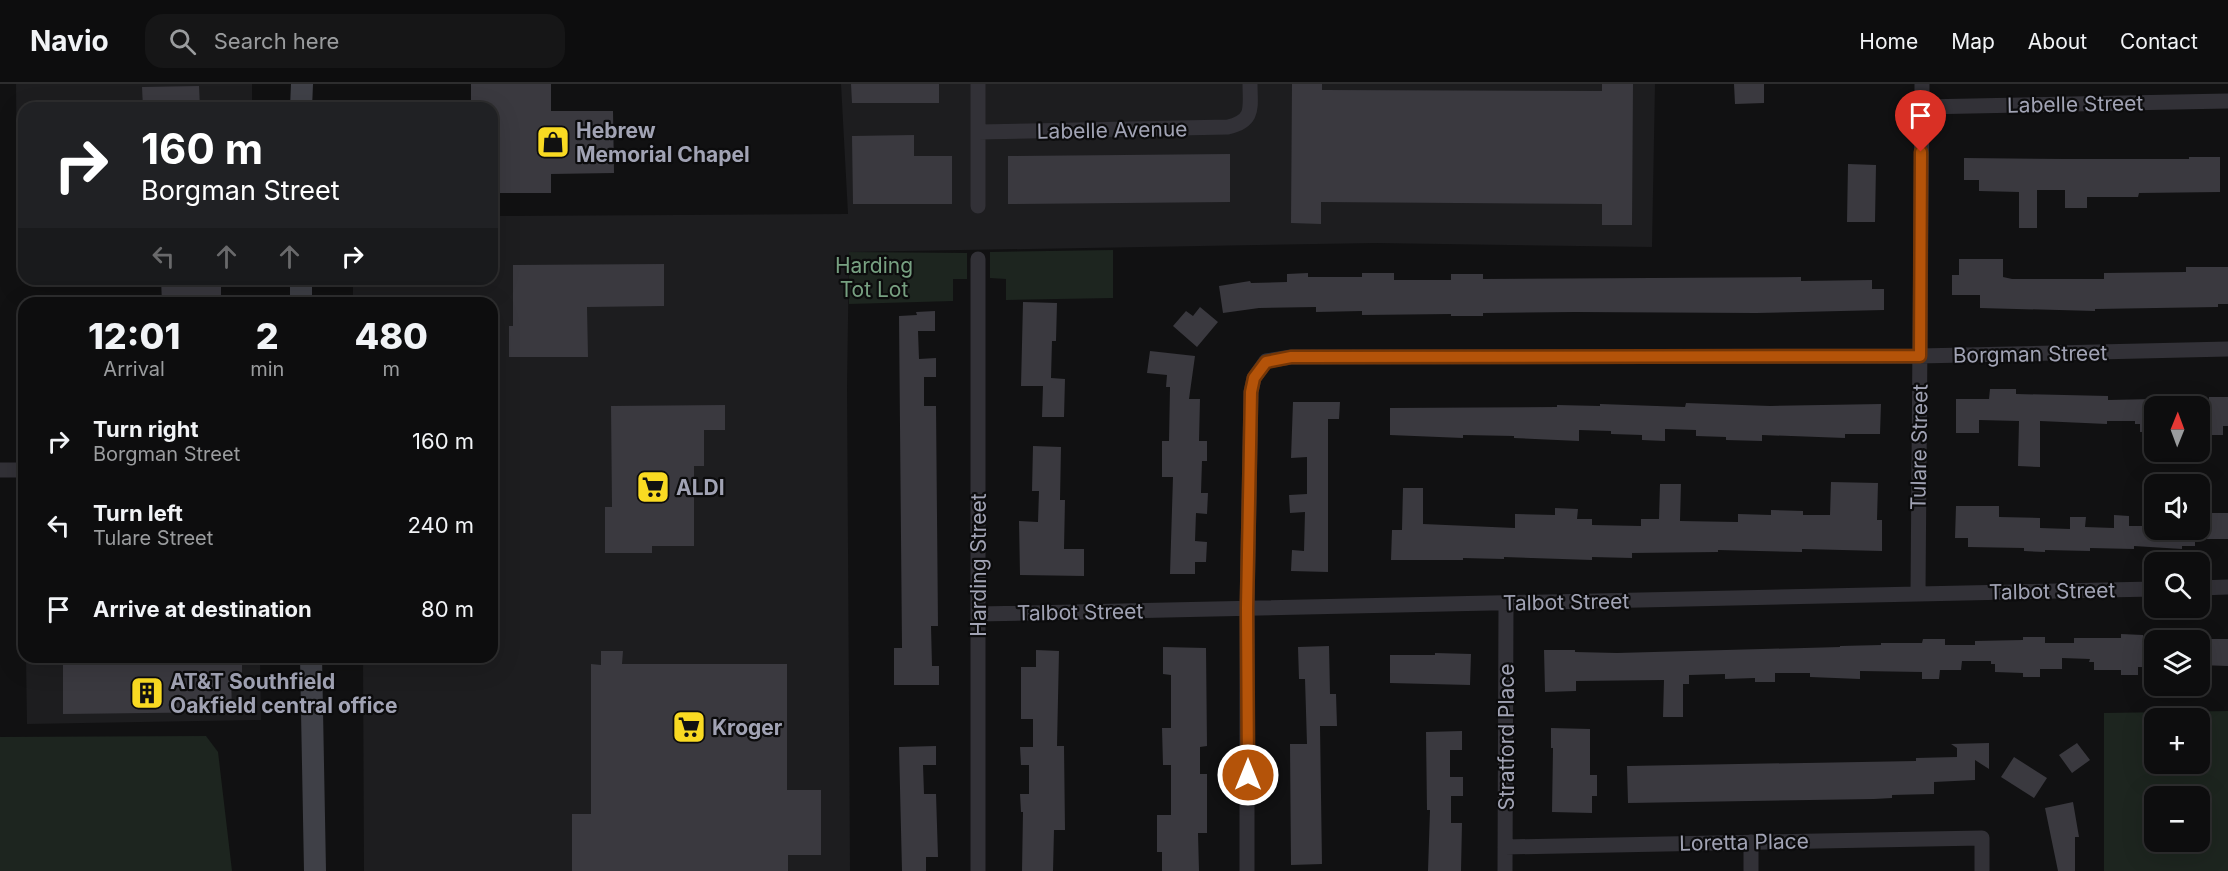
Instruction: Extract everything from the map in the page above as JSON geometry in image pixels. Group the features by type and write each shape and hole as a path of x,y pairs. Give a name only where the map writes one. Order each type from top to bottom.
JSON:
{"main road":[{"path":"301,102 302,84"},
{"path":"311,663 315,871"}],"street":[{"path":"978,84 978,206"},
{"name":"Labelle Avenue","path":"978,132 1227,127 1244,122 1250,110 1250,84"},
{"name":"Tulare Street","path":"1918,594 1922,84"},
{"name":"Labelle Street","path":"1922,107 2228,101"},
{"name":"Harding Street","path":"978,259 978,871"},
{"name":"Borgman Street","path":"1247,608 1251,392 1254,378 1266,362 1291,357 1920,356 2228,349"},
{"path":"0,470 18,470"},
{"path":"2210,588 2228,587"},
{"name":"Talbot Street","path":"978,614 2144,589"},
{"name":"Stratford Place","path":"1505,871 1506,603"},
{"path":"1247,608 1247,871"},
{"name":"Loretta Place","path":"1505,847 1982,838 1982,871"},
{"path":"1751,842 1751,871"}],"shaded area":[{"path":"16,84 252,84 252,102 18,102 17,197"},
{"path":"841,84 1655,84 1652,247 1376,243 849,252 847,387 850,871 364,871 363,663 498,663 498,297 353,297 353,285 498,285 498,216 848,214"},
{"name":"AT&T Southfield Oakfield central office","path":"26,663 260,663 261,720 27,724"}],"green space":[{"path":"1113,250 1113,298 1006,300 1006,279 990,278 990,252"},
{"name":"Harding Tot Lot","path":"849,252 967,253 967,279 953,279 953,301 849,304"},
{"path":"2210,711 2228,711 2228,871 2104,871 2104,713 2144,712 2144,774 2210,774"},
{"path":"206,736 218,752 232,871 0,871 0,737"}],"building":[{"name":"Hebrew Memorial Chapel","path":"471,84 551,84 551,111 613,111 614,173 551,174 551,193 498,193 498,102 471,102"},
{"path":"851,84 939,84 939,103 852,103"},
{"path":"1292,84 1322,84 1322,90 1602,91 1602,84 1633,84 1632,225 1602,225 1602,204 1321,202 1321,224 1291,223"},
{"path":"1734,84 1764,84 1764,103 1735,104"},
{"path":"199,86 200,102 143,102 142,87"},
{"path":"914,135 914,156 952,156 952,204 853,204 852,136"},
{"path":"1230,154 1230,202 1008,204 1008,156"},
{"path":"2189,157 2220,157 2220,192 2139,193 2138,197 2087,197 2087,208 2065,208 2065,190 2037,190 2037,228 2019,228 2019,192 1979,191 1979,180 1964,180 1964,158 2189,159"},
{"path":"1848,164 1876,165 1875,222 1847,222"},
{"path":"1959,259 2003,259 2003,277 2012,279 2104,279 2104,273 2186,272 2186,267 2228,267 2228,304 2218,304 2218,307 2095,309 2095,311 1980,308 1980,295 1952,295 1952,275 1959,275"},
{"path":"664,264 664,306 587,307 588,357 509,357 509,326 513,326 513,265"},
{"path":"1308,273 1308,277 1362,277 1362,273 1394,273 1394,280 1451,280 1451,274 1483,274 1483,279 1801,277 1801,281 1872,280 1872,289 1884,289 1884,310 1756,313 1483,313 1483,316 1451,316 1451,314 1362,315 1362,311 1316,312 1316,307 1259,308 1223,313 1219,286 1250,281 1251,283 1287,282 1287,274"},
{"path":"161,285 221,285 221,297 162,297"},
{"path":"1023,302 1057,303 1056,341 1052,341 1051,378 1065,379 1064,417 1042,417 1043,386 1021,386"},
{"path":"1200,307 1218,322 1197,347 1173,326 1186,311 1193,316"},
{"path":"935,311 935,331 918,331 919,359 936,358 936,377 924,377 924,406 936,406 938,626 931,626 932,666 939,666 939,685 894,685 894,648 902,648 899,316"},
{"path":"1150,351 1195,356 1189,399 1200,399 1199,441 1207,441 1207,461 1202,461 1201,493 1208,493 1207,514 1196,513 1195,541 1207,542 1206,562 1195,562 1195,574 1170,574 1173,477 1162,477 1162,441 1169,441 1170,387 1166,387 1167,375 1147,373"},
{"path":"1990,389 2016,389 2016,394 2108,396 2108,400 2144,399 2144,432 2140,432 2140,424 2135,424 2135,421 2107,421 2107,424 2040,421 2040,467 2018,466 2019,421 1979,420 1979,433 1956,433 1956,399 1989,399"},
{"path":"2210,397 2228,397 2228,426 2223,426 2223,435 2210,435"},
{"path":"1293,402 1340,402 1339,419 1328,419 1328,572 1291,571 1292,550 1304,551 1305,512 1290,513 1289,495 1307,494 1307,457 1291,458"},
{"path":"1686,403 1770,406 1881,404 1880,434 1845,434 1845,438 1762,435 1762,441 1726,440 1726,437 1696,436 1696,430 1665,429 1665,441 1642,440 1642,435 1611,434 1611,431 1579,430 1579,441 1514,438 1514,436 1463,435 1463,438 1390,435 1390,408 1557,407 1557,405 1600,406 1600,404 1685,407"},
{"name":"ALDI","path":"725,405 725,430 704,430 704,466 694,466 694,546 652,546 652,553 605,553 605,507 612,507 611,406"},
{"path":"1033,446 1061,447 1060,500 1065,500 1064,549 1084,549 1084,576 1020,575 1019,521 1038,522 1039,491 1032,491"},
{"path":"1831,482 1878,483 1877,520 1882,520 1882,551 1718,550 1718,552 1632,553 1632,558 1592,557 1592,560 1504,557 1504,559 1391,560 1392,530 1402,530 1403,488 1423,488 1423,524 1515,528 1515,514 1555,515 1555,508 1578,509 1577,519 1592,519 1592,525 1641,526 1641,519 1659,519 1660,484 1681,484 1680,521 1738,522 1738,514 1771,515 1771,510 1803,511 1803,515 1830,515"},
{"path":"1956,506 1999,506 1999,517 2040,518 2040,528 2070,529 2070,517 2086,517 2085,527 2114,528 2114,515 2129,516 2129,526 2144,526 2144,540 2195,540 2195,546 2182,546 2182,549 2134,546 2134,549 2090,548 2090,551 2045,550 2045,552 2024,551 2024,548 1968,547 1968,538 1955,538"},
{"path":"2210,513 2228,513 2228,539 2210,539"},
{"path":"2121,634 2143,635 2144,667 2138,667 2138,675 2121,675 2121,670 2094,670 2094,662 2089,662 2090,659 2062,658 2062,669 2040,669 2040,677 2023,677 2023,673 1995,672 1995,664 1991,664 1991,661 1962,661 1961,670 1940,670 1939,679 1922,679 1922,672 1860,671 1860,679 1810,677 1810,673 1775,673 1775,682 1755,682 1755,678 1725,679 1725,674 1689,675 1689,684 1683,684 1683,717 1663,717 1664,680 1576,681 1576,691 1545,692 1544,650 1617,653 1840,647 1881,645 1881,643 1922,643 1923,639 1945,639 1945,645 1975,645 1975,641 2023,640 2023,637 2045,637 2045,643 2074,643 2074,638 2121,638"},
{"path":"2210,639 2228,639 2228,666 2210,665"},
{"path":"1329,646 1330,694 1336,694 1337,726 1320,726 1322,864 1291,865 1290,744 1307,744 1305,679 1299,679 1298,647"},
{"path":"1163,647 1206,648 1207,746 1200,747 1200,774 1207,774 1207,833 1198,833 1199,871 1162,871 1162,852 1157,852 1157,815 1171,815 1171,765 1163,765 1162,728 1171,728 1171,675 1163,674"},
{"path":"1036,650 1059,651 1057,746 1064,746 1065,830 1054,830 1053,871 1022,871 1023,812 1021,812 1020,794 1029,794 1029,765 1021,765 1020,747 1033,747 1033,719 1021,719 1021,667 1036,667"},
{"name":"Kroger","path":"601,651 623,651 622,664 787,664 787,790 821,790 821,855 788,855 788,871 572,871 572,814 591,814 591,664 601,665"},
{"path":"1435,653 1471,654 1470,685 1390,683 1390,655 1435,655"},
{"name":"AT&T Southfield Oakfield central office","path":"242,663 242,674 231,674 232,712 63,714 63,665"},
{"path":"1551,728 1590,729 1590,775 1597,775 1597,796 1592,796 1592,813 1552,812"},
{"path":"1462,731 1462,750 1450,750 1450,777 1463,777 1463,796 1451,796 1451,823 1462,823 1461,871 1428,871 1430,810 1427,810 1426,732"},
{"path":"1989,743 1989,769 1975,760 1975,780 1934,782 1934,794 1892,795 1892,798 1874,799 1628,803 1627,766 1916,761 1916,758 1957,757 1957,748 1951,744"},
{"path":"2077,743 2090,760 2072,773 2059,755"},
{"path":"936,746 936,765 923,765 924,794 936,794 938,857 926,857 926,871 902,871 899,747"},
{"path":"2014,757 2047,778 2034,798 2001,777"},
{"path":"2073,802 2079,837 2075,837 2075,871 2058,871 2045,808"}],"place":[{"name":"Hebrew Memorial Chapel","path":"553,142"},
{"name":"ALDI","path":"653,487"},
{"name":"AT&T Southfield Oakfield central office","path":"147,693"},
{"name":"Kroger","path":"689,727"}],"route":[{"path":"1248,775 1247,608 1251,392 1254,378 1266,362 1291,357 1920,356 1921,152"}]}
